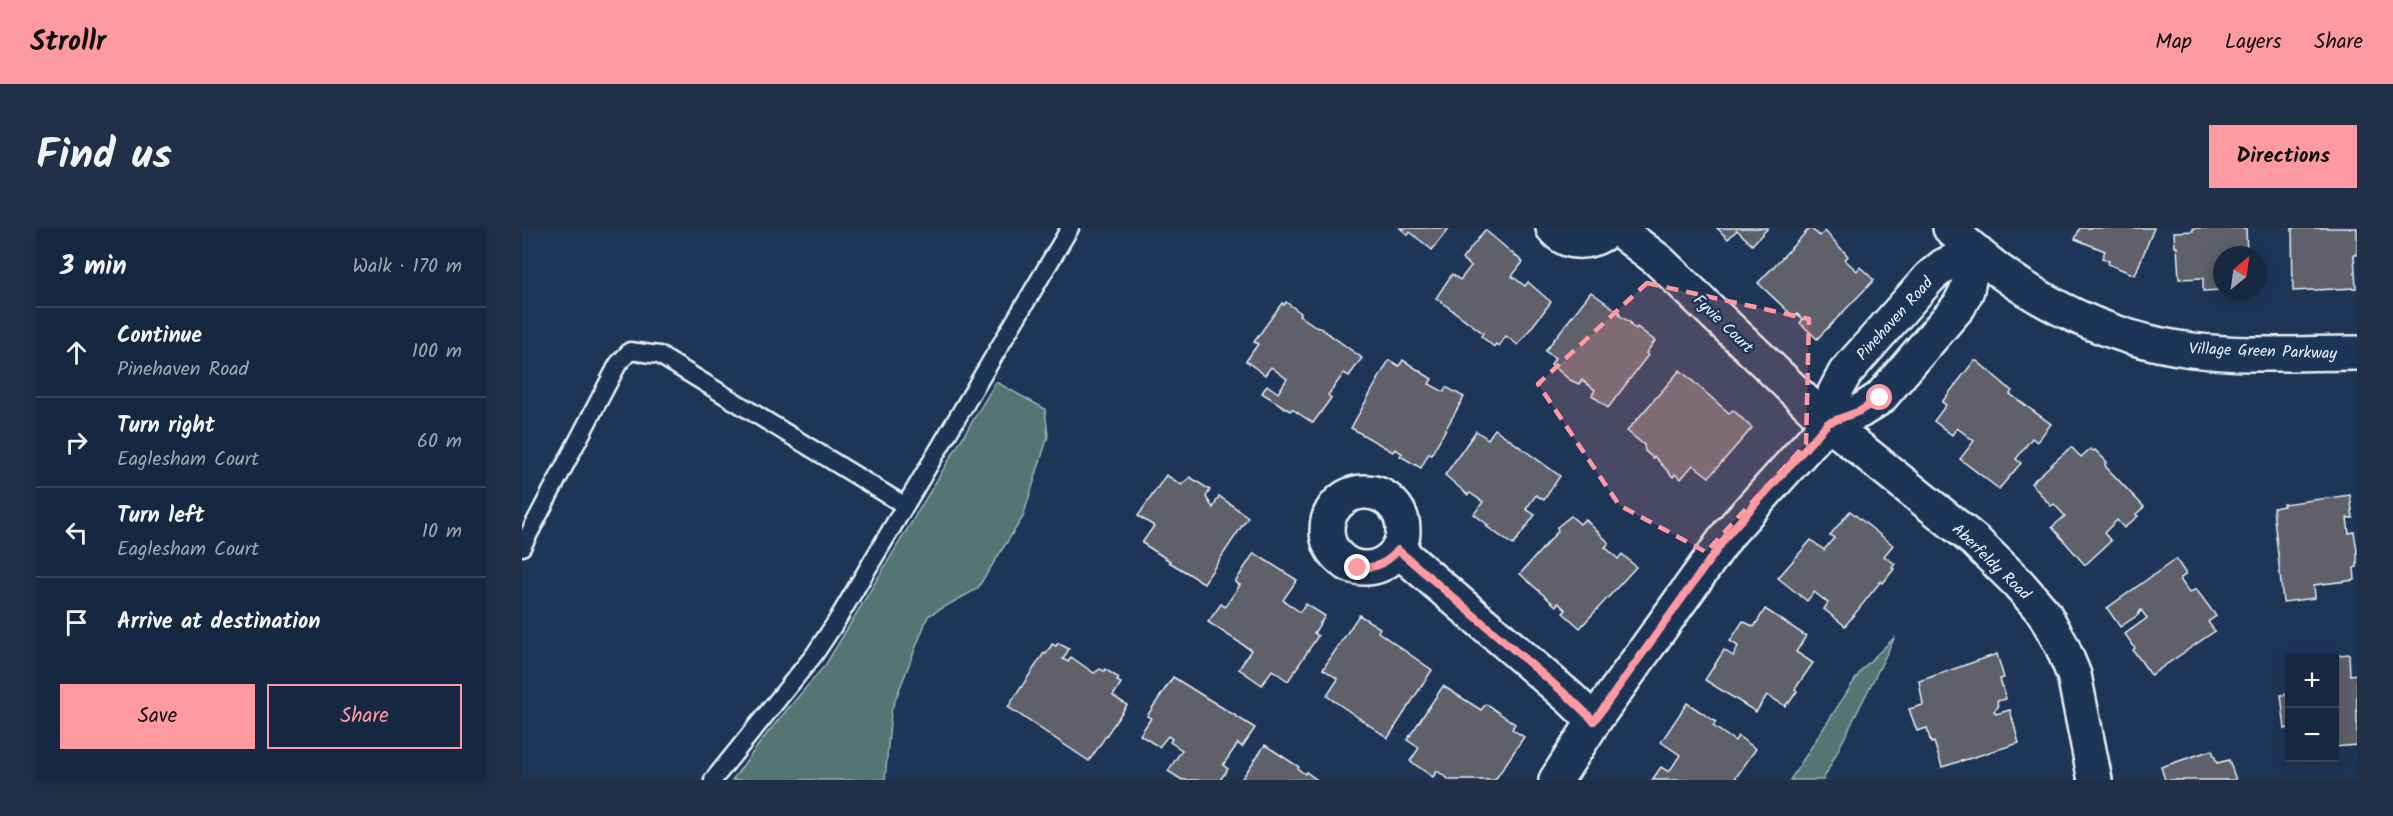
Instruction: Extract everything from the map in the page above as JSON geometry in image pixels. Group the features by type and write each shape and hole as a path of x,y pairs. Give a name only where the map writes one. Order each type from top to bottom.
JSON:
{"street":[{"path":"1552,228 1557,234 1570,240 1583,242 1600,237 1611,228"},
{"name":"Fyvie Court","path":"1616,228 1658,260 1828,423"},
{"name":"Village Green Parkway","path":"1950,228 2015,282 2058,307 2105,329 2145,341 2192,350 2251,353 2357,353"},
{"path":"1556,780 1594,721 1729,533 1828,423 1860,411 1880,398 1959,306 1967,290 1975,251"},
{"name":"Aberfeldy Road","path":"1828,423 1975,541 2019,583 2044,613 2062,646 2074,675 2095,780"},
{"path":"1398,550 1594,721"}],"lane":[{"path":"713,780 814,655 836,622 1071,228"},
{"path":"522,547 618,364 630,351 659,355 904,505"}],"highlighted area":[{"path":"1647,283 1809,319 1806,444 1706,552 1619,505 1538,384"}],"green space":[{"path":"996,382 1045,409 1048,436 1023,517 977,589 928,616 891,711 885,780 732,780 769,731 826,664"},
{"path":"1895,637 1823,780 1790,780 1862,669"}],"building":[{"path":"1400,228 1449,228 1432,250 1410,232 1408,235"},
{"path":"1717,228 1768,228 1752,245 1737,230 1728,239"},
{"path":"1810,228 1820,236 1825,231 1848,256 1845,260 1857,271 1860,267 1874,280 1817,339 1800,323 1803,319 1797,314 1794,317 1758,283"},
{"path":"2080,228 2154,228 2135,275 2108,264 2109,261 2102,258 2105,251 2075,239"},
{"path":"2193,228 2246,228 2247,246 2213,246 2213,290 2203,291 2203,278 2179,279 2174,232 2193,231"},
{"path":"2292,228 2357,228 2357,255 2354,255 2356,288 2293,291"},
{"path":"1485,230 1523,262 1512,276 1525,286 1528,282 1551,302 1518,345 1506,336 1499,346 1496,344 1494,347 1481,336 1483,333 1436,298 1452,274 1460,280 1471,266 1462,259"},
{"path":"1591,292 1620,313 1619,315 1631,323 1630,325 1636,329 1637,327 1655,341 1646,353 1648,355 1608,408 1592,395 1595,390 1582,380 1579,384 1570,380 1551,364 1555,358 1545,351"},
{"path":"1286,302 1301,313 1299,315 1362,358 1349,376 1344,373 1328,395 1331,398 1313,423 1262,393 1267,385 1278,393 1287,379 1271,367 1265,375 1246,361 1258,344 1254,342 1282,303 1284,305"},
{"path":"1389,360 1399,366 1403,360 1432,379 1429,384 1444,392 1446,387 1464,397 1431,455 1429,453 1421,468 1400,456 1402,453 1395,449 1393,452 1351,428"},
{"path":"1974,361 1977,361 2012,391 2010,394 2051,424 2037,442 2032,438 2016,459 2021,463 1999,489 1960,459 1974,441 1957,428 1952,435 1934,421 1946,405 1942,402"},
{"path":"1680,370 1729,413 1733,410 1752,428 1709,477 1693,465 1681,479 1675,474 1673,477 1654,456 1653,458 1645,451 1644,445 1627,431"},
{"path":"1495,429 1560,476 1544,500 1536,495 1526,509 1535,515 1513,545 1486,526 1488,525 1474,514 1483,502 1470,493 1468,495 1445,475 1476,431 1488,439"},
{"path":"2071,447 2081,457 2090,449 2095,450 2107,462 2106,467 2144,507 2136,514 2138,516 2124,528 2117,520 2104,533 2111,541 2085,565 2052,527 2065,516 2054,504 2051,506 2031,483"},
{"path":"1166,475 1182,485 1190,477 1210,490 1206,497 1213,508 1219,496 1248,517 1204,583 1142,543 1154,526 1138,516"},
{"path":"2350,495 2353,518 2347,518 2349,533 2354,532 2357,550 2355,580 2314,585 2315,598 2283,602 2273,508 2284,506 2283,504"},
{"path":"1850,511 1893,545 1884,556 1895,564 1892,568 1894,569 1883,583 1881,581 1845,626 1824,609 1828,603 1814,592 1807,601 1778,578 1811,540 1824,550 1834,538 1830,535"},
{"path":"1571,516 1580,524 1585,519 1609,543 1605,547 1618,559 1622,554 1636,567 1580,628 1563,613 1566,610 1558,603 1556,606 1520,574 1558,531 1557,527"},
{"path":"1254,553 1297,580 1283,600 1300,612 1306,604 1325,616 1314,633 1318,636 1288,681 1272,670 1262,685 1239,669 1251,650 1208,622 1221,604 1225,607 1240,585 1235,582"},
{"path":"2176,559 2186,574 2180,579 2189,593 2196,589 2216,616 2208,622 2215,631 2151,675 2133,650 2135,648 2125,634 2147,618 2141,610 2138,615 2120,627 2107,608"},
{"path":"1765,609 1806,636 1796,652 1813,663 1795,689 1797,691 1789,703 1785,706 1767,695 1756,712 1705,680 1724,650 1733,656 1738,646 1730,641 1743,621 1754,627"},
{"path":"1359,615 1380,628 1378,632 1432,670 1388,738 1327,696 1338,679 1323,669"},
{"path":"1058,643 1069,649 1063,659 1068,662 1071,657 1094,673 1105,669 1119,678 1117,681 1121,683 1113,696 1127,705 1089,761 1008,707 1044,653 1046,654 1052,644 1056,646"},
{"path":"1997,654 2004,678 2000,679 2006,699 1997,701 1998,707 1994,711 1996,714 2010,710 2019,743 1942,767 1927,728 1917,731 1909,709 1923,705 1919,681"},
{"path":"2349,654 2350,675 2357,674 2357,745 2339,747 2339,655"},
{"path":"1173,677 1255,728 1242,747 1238,743 1223,765 1228,769 1220,780 1182,780 1168,771 1182,750 1170,742 1172,739 1168,736 1159,747 1140,735 1151,718 1147,716"},
{"path":"1443,686 1481,710 1486,704 1515,724 1512,729 1524,737 1495,780 1450,780 1437,771 1433,777 1410,761 1419,748 1407,740"},
{"path":"2281,695 2285,695 2285,729"},
{"path":"1687,703 1716,722 1713,726 1735,741 1738,736 1756,749 1734,780 1652,780 1661,767 1669,772 1680,755 1661,742"},
{"path":"1265,745 1299,767 1298,769 1305,774 1306,772 1317,780 1241,780"},
{"path":"2212,750 2217,763 2229,760 2236,780 2165,780 2161,767"}],"route":[{"path":"1358,568 1378,566 1390,559 1398,550 1594,721 1729,533 1828,423 1860,411 1880,398"}]}
